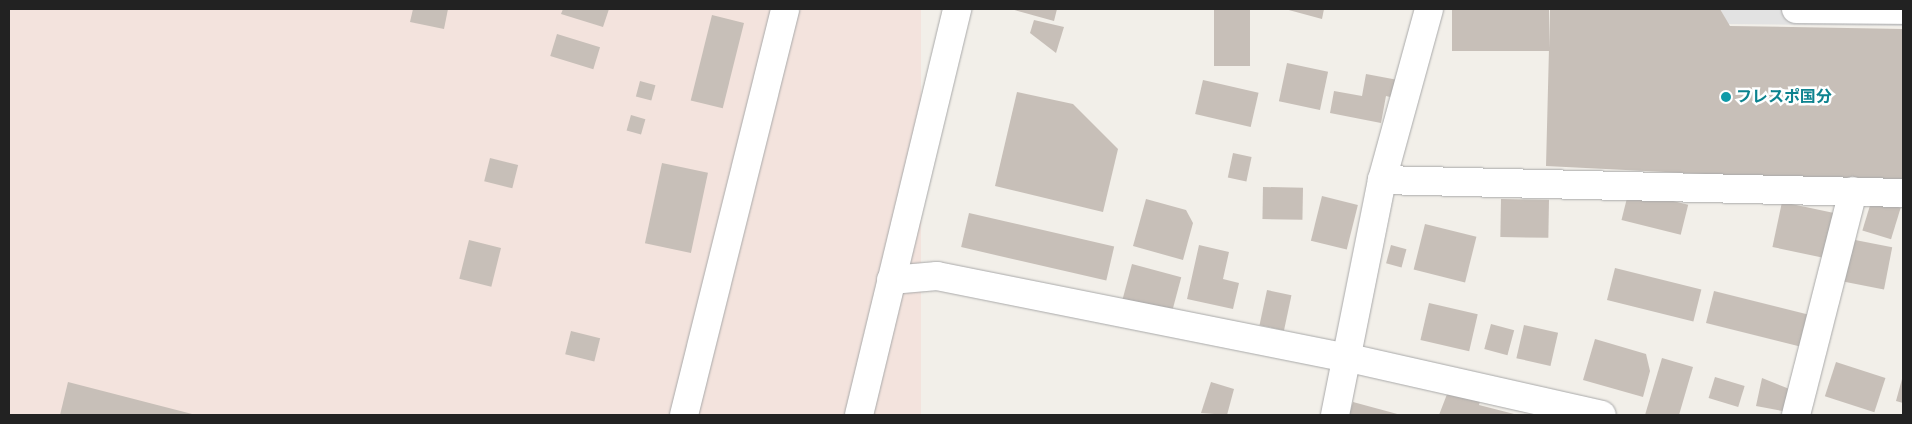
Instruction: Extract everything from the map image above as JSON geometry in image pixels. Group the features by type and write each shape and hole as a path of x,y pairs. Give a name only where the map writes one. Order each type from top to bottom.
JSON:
{"street":[{"path":"684,415 784,9"},
{"path":"859,415 956,9"},
{"path":"1335,415 1349,358 1382,180 1429,9"},
{"path":"1796,9 1903,10"},
{"path":"1382,180 1903,193"},
{"path":"1796,415 1853,191"},
{"path":"891,280 937,276 1349,358 1602,415"}],"shaded area":[{"path":"9,9 921,9 921,415 9,415"},
{"path":"1720,9 1903,9 1903,26 1728,24"}],"building":[{"path":"413,9 448,9 444,29 410,22"},
{"path":"563,9 609,9 603,27 561,14"},
{"path":"1011,9 1057,9 1054,21"},
{"path":"1214,9 1250,9 1250,66 1214,66"},
{"path":"1285,9 1324,9 1322,19"},
{"path":"1452,9 1549,9 1549,51 1452,51"},
{"name":"フレスポ国分","path":"1550,9 1720,9 1730,26 1903,29 1903,184 1546,166"},
{"path":"712,15 744,23 723,108 691,100"},
{"path":"1034,20 1064,27 1056,53 1030,33"},
{"path":"557,34 600,47 593,69 550,56"},
{"path":"1287,63 1328,72 1320,110 1279,101"},
{"path":"1366,74 1398,80 1394,98 1386,96 1381,123 1330,113 1334,91 1362,96"},
{"path":"1203,80 1259,93 1251,127 1195,114"},
{"path":"640,81 655,85 651,101 636,96"},
{"path":"1017,92 1073,104 1118,149 1103,212 995,186"},
{"path":"631,115 645,119 641,135 627,130"},
{"path":"1233,153 1252,157 1246,181 1228,177"},
{"path":"490,158 518,165 512,188 484,181"},
{"path":"662,163 708,173 691,253 645,243"},
{"path":"1263,187 1303,188 1302,220 1262,219"},
{"path":"1629,190 1688,205 1681,235 1622,220"},
{"path":"1322,196 1358,205 1347,250 1311,241"},
{"path":"1146,199 1186,210 1193,223 1183,260 1133,246"},
{"path":"1501,199 1549,200 1548,238 1500,237"},
{"path":"1872,199 1901,208 1891,239 1862,231"},
{"path":"1782,202 1839,214 1829,259 1772,247"},
{"path":"969,213 1114,247 1106,281 961,247"},
{"path":"1425,224 1476,237 1465,282 1414,270"},
{"path":"1850,239 1892,247 1884,289 1842,281"},
{"path":"469,240 501,248 491,287 459,279"},
{"path":"1199,245 1229,252 1223,279 1239,283 1233,309 1187,299"},
{"path":"1391,245 1406,249 1402,267 1386,263"},
{"path":"1132,264 1181,277 1171,314 1122,301"},
{"path":"1615,268 1701,290 1693,322 1607,300"},
{"path":"1267,290 1291,295 1284,330 1260,325"},
{"path":"1714,291 1812,315 1804,347 1706,323"},
{"path":"1429,303 1478,314 1469,351 1420,340"},
{"path":"1491,324 1514,330 1507,355 1484,349"},
{"path":"1524,325 1558,333 1550,366 1516,358"},
{"path":"571,331 600,338 594,362 565,354"},
{"path":"1595,339 1646,354 1650,371 1643,397 1583,380"},
{"path":"1662,358 1693,367 1679,415 1645,415"},
{"path":"1836,362 1885,378 1874,412 1825,396"},
{"path":"1715,377 1745,386 1738,407 1709,398"},
{"path":"1762,378 1792,390 1788,412 1756,406"},
{"path":"1903,379 1903,403 1896,401"},
{"path":"68,382 196,415 60,415"},
{"path":"1211,382 1234,389 1227,415 1201,413"},
{"path":"1449,389 1481,397 1479,405 1518,415 1439,415"},
{"path":"1353,402 1401,415 1349,415"}],"place":[{"name":"フレスポ国分","path":"1726,97"}]}
